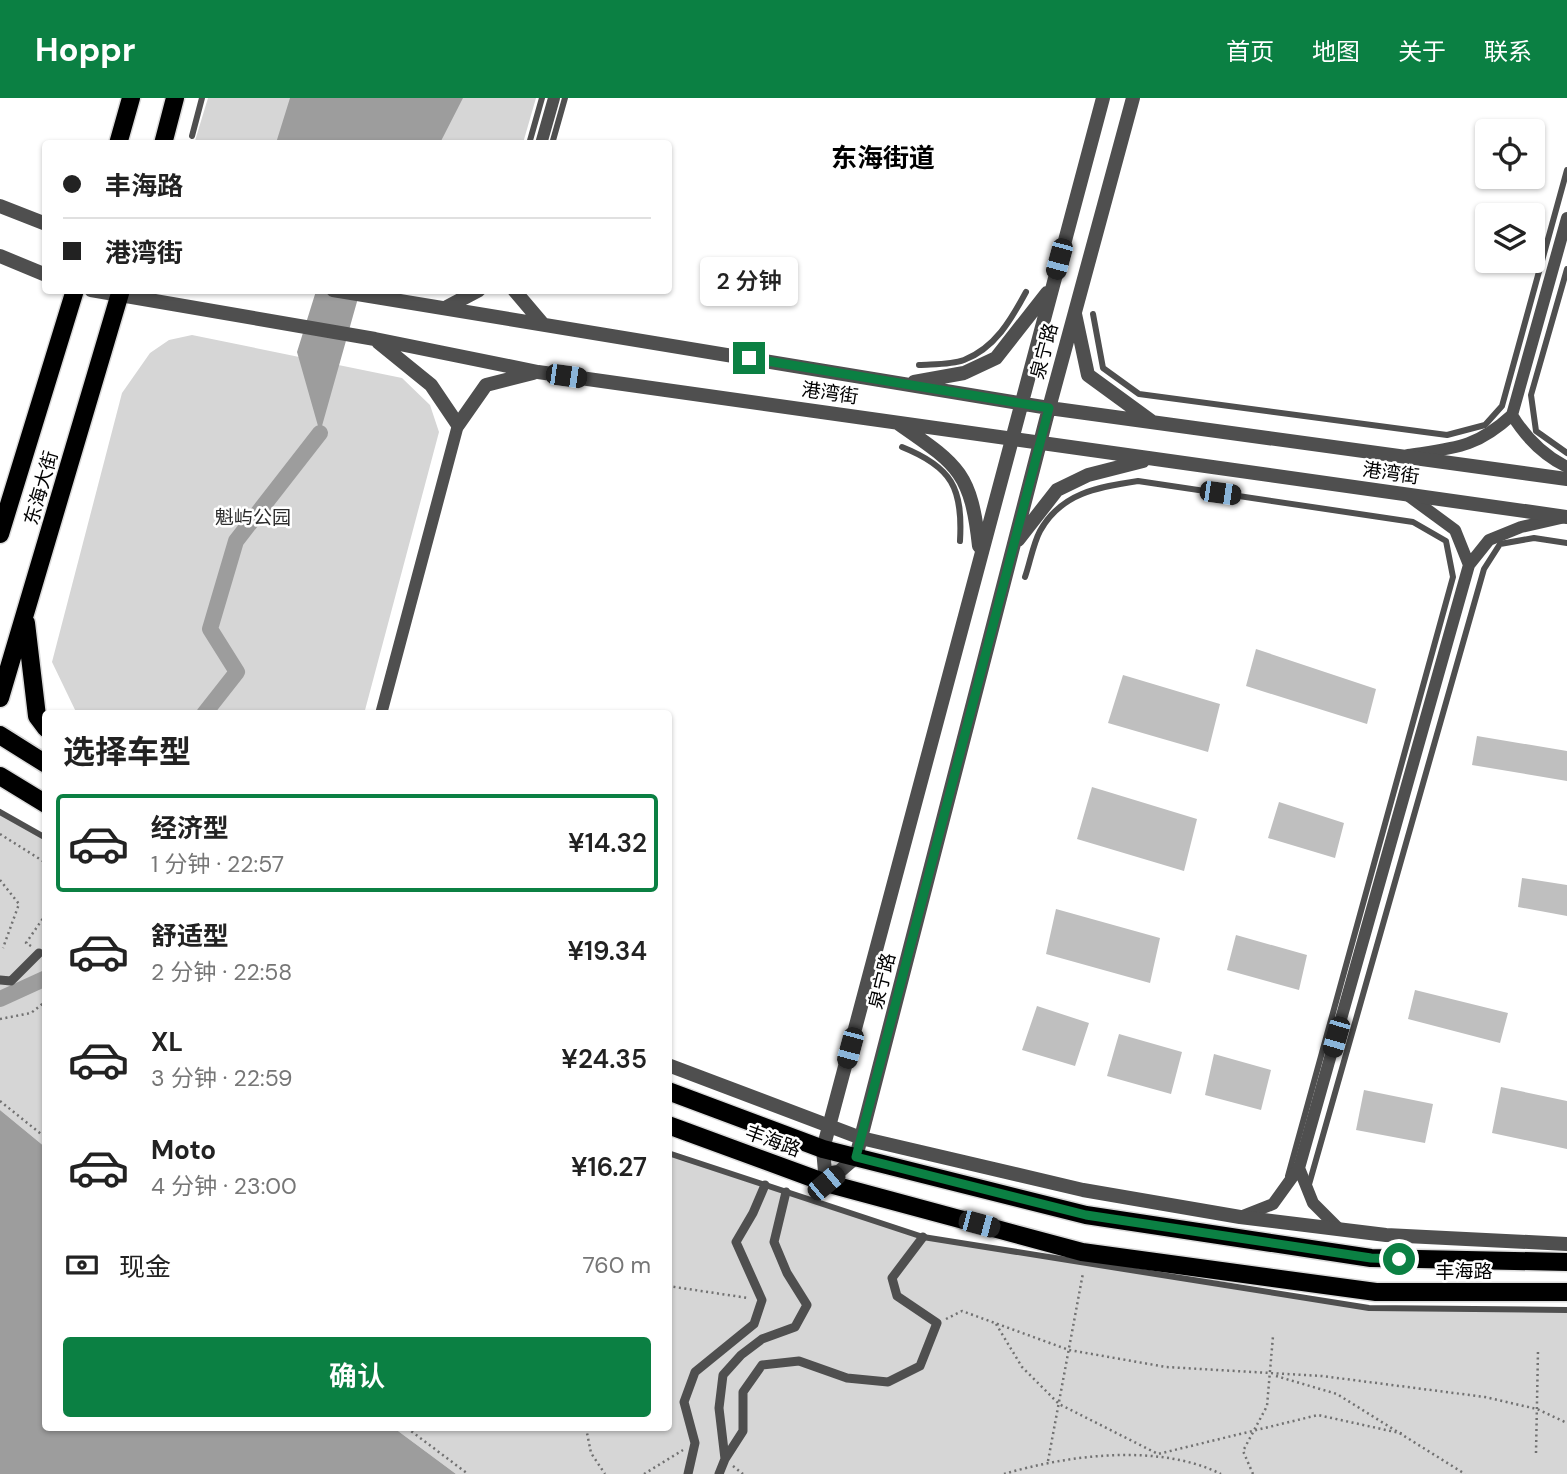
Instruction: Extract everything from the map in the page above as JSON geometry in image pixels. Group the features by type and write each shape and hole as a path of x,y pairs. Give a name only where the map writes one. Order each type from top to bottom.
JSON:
{"main road":[{"path":"119,140 131,98"},
{"path":"164,140 175,98"},
{"name":"东海大街","path":"0,534 74,294"},
{"name":"东海大街","path":"0,698 120,294"},
{"path":"25,617 37,716 42,723"},
{"path":"0,735 42,761"},
{"path":"0,776 42,802"},
{"name":"丰海路","path":"672,1092 823,1149 1086,1215 1371,1258 1567,1262"},
{"name":"丰海路","path":"672,1126 826,1183 1082,1252 1376,1292 1567,1292"}],"street":[{"path":"542,140 554,98"},
{"name":"泉宁路","path":"826,1183 823,1149 1103,98"},
{"name":"泉宁路","path":"856,1157 1049,408 1133,98"},
{"path":"0,206 42,222"},
{"path":"1398,456 1465,446 1492,433 1512,415 1567,218"},
{"path":"0,256 42,273"},
{"path":"904,384 964,373 996,358 1052,286"},
{"name":"港湾街","path":"120,294 538,372 1567,517"},
{"name":"港湾街","path":"354,294 400,303 447,307 1020,404 1567,480"},
{"path":"447,307 471,294"},
{"path":"517,294 542,323"},
{"path":"1075,311 1088,375 1152,422"},
{"path":"371,339 431,385 458,425"},
{"path":"382,710 458,425 486,385 538,372"},
{"path":"1512,415 1524,435 1552,460 1567,467"},
{"path":"895,421 948,458 964,479 975,510 980,555"},
{"path":"1013,547 1057,490 1088,475 1150,459"},
{"path":"1406,494 1455,530 1469,565"},
{"path":"1240,1217 1273,1204 1299,1168 1469,565 1489,540 1521,527 1567,517"},
{"path":"0,980 11,981 39,953"},
{"path":"672,1067 861,1138 1083,1190 1240,1217 1386,1235 1567,1244"},
{"path":"826,1183 856,1157"},
{"path":"1299,1168 1313,1203 1339,1229"},
{"path":"688,1474 695,1443 684,1402 695,1372 754,1324 762,1300 736,1242 765,1185"},
{"path":"725,1459 719,1408 723,1375 741,1355 762,1339 794,1327 807,1305 787,1273 774,1242 786,1192"},
{"path":"719,1474 743,1431 743,1392 762,1365 799,1361 847,1378 888,1382 920,1366 937,1323 897,1296 892,1279 923,1237"}],"lane":[{"path":"192,136 202,98"},
{"path":"530,140 541,98"},
{"path":"553,140 565,98"},
{"path":"1093,314 1103,368 1139,394 1447,435 1485,425 1502,406 1567,170"},
{"path":"1567,269 1531,395 1536,431 1567,453"},
{"path":"919,365 962,361 989,346 1008,324 1026,292"},
{"path":"902,447 928,457 952,481 962,510 960,541"},
{"path":"1025,577 1040,531 1065,501 1101,487 1138,481 1413,522 1446,541 1453,577 1286,1185"},
{"path":"1308,1190 1484,569 1500,544 1534,538 1567,543"},
{"path":"0,811 42,836"},
{"path":"672,1154 923,1237 1368,1308 1567,1310"}],"path":[{"path":"0,834 42,860"},
{"path":"0,880 19,904 3,948"},
{"path":"39,953 26,943 42,921"},
{"path":"0,1020 32,1013 42,1004"},
{"path":"0,1101 42,1135"},
{"path":"1048,1461 1085,1263"},
{"path":"672,1287 762,1300"},
{"path":"937,1323 962,1311 1069,1350 1166,1367 1322,1376 1485,1397 1537,1409 1567,1423"},
{"path":"996,1324 1022,1367 1059,1404 1158,1454 1221,1474"},
{"path":"1253,1474 1243,1451 1267,1406 1273,1336"},
{"path":"1536,1453 1538,1352"},
{"path":"1270,1374 1337,1394 1465,1474"},
{"path":"1004,1474 1048,1461 1158,1454 1318,1415 1404,1434"},
{"path":"411,1431 468,1474"},
{"path":"587,1431 591,1453 605,1474"},
{"path":"644,1474 695,1443"}],"green space":[{"path":"208,98 536,98 524,140 195,140"},
{"name":"魁屿公园","path":"192,335 402,378 430,405 439,432 365,710 75,710 52,662 122,393 150,353 169,340"},
{"path":"0,812 42,836 42,1145 0,1110"},
{"path":"672,1154 923,1237 1369,1308 1567,1310 1567,1474 456,1474 398,1431 672,1431"}],"shaded area":[{"path":"290,98 463,98 442,140 277,140"},
{"path":"315,294 359,294 320,433 297,352"},
{"path":"0,1110 42,1145 42,1431 398,1431 456,1474 0,1474"}],"building":[{"path":"1256,649 1376,689 1367,724 1246,686"},
{"path":"1123,675 1220,704 1208,752 1108,723"},
{"path":"1477,736 1567,751 1567,781 1472,765"},
{"path":"1092,787 1197,819 1184,871 1077,839"},
{"path":"1279,802 1344,823 1335,858 1268,838"},
{"path":"1522,878 1567,885 1567,916 1518,907"},
{"path":"1056,909 1160,938 1150,983 1046,954"},
{"path":"1236,935 1307,955 1299,990 1227,970"},
{"path":"1415,990 1508,1013 1500,1043 1408,1019"},
{"path":"1037,1006 1089,1023 1075,1066 1022,1050"},
{"path":"1119,1034 1182,1052 1171,1094 1107,1076"},
{"path":"1214,1054 1271,1070 1261,1110 1205,1095"},
{"path":"1501,1087 1567,1101 1567,1149 1492,1133"},
{"path":"1364,1090 1433,1104 1425,1143 1356,1130"}],"waterway":[{"path":"207,710 237,672 210,629 236,541 320,433"},
{"path":"0,999 42,980"}],"district":[{"name":"东海街道","path":"883,158"}],"route":[{"path":"749,358 1049,408 856,1157 1086,1215 1371,1258 1399,1259"}]}
